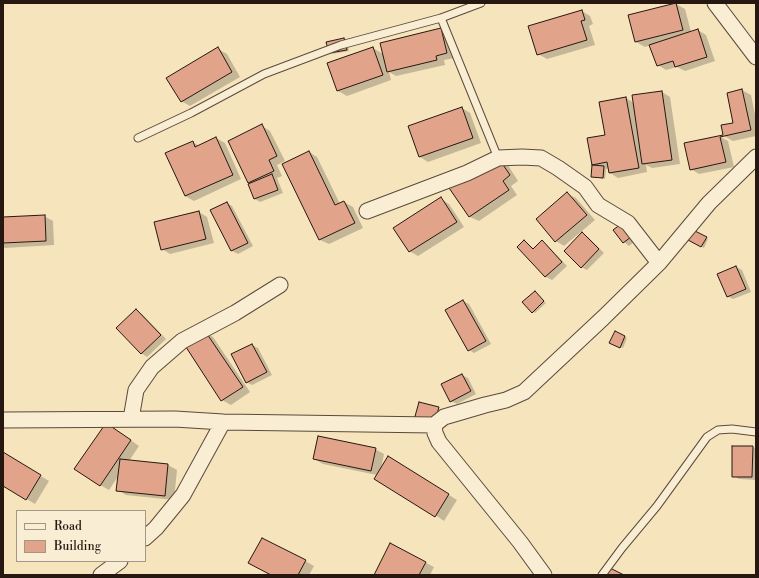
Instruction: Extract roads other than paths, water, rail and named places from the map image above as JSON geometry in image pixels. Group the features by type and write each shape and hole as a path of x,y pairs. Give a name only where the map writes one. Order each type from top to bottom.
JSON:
{"street":[{"path":"715,3 756,57"},
{"path":"3,420 175,419 223,422 434,424 444,417 506,400 524,392 659,263 709,202 756,157"},
{"path":"367,211 467,173 498,158 540,158 558,168 584,187 598,205 628,223 659,263"},
{"path":"131,419 136,390 152,367 182,341 235,313 280,285"},
{"path":"146,537 156,528 183,495 223,422"},
{"path":"434,424 435,433 439,442 520,542 544,575"},
{"path":"101,575 119,562"}],"lane":[{"path":"138,138 192,113 264,74 341,45 441,18 482,3"},
{"path":"441,18 498,158"},
{"path":"602,575 657,506 707,437 718,430 732,429 756,432"}]}
